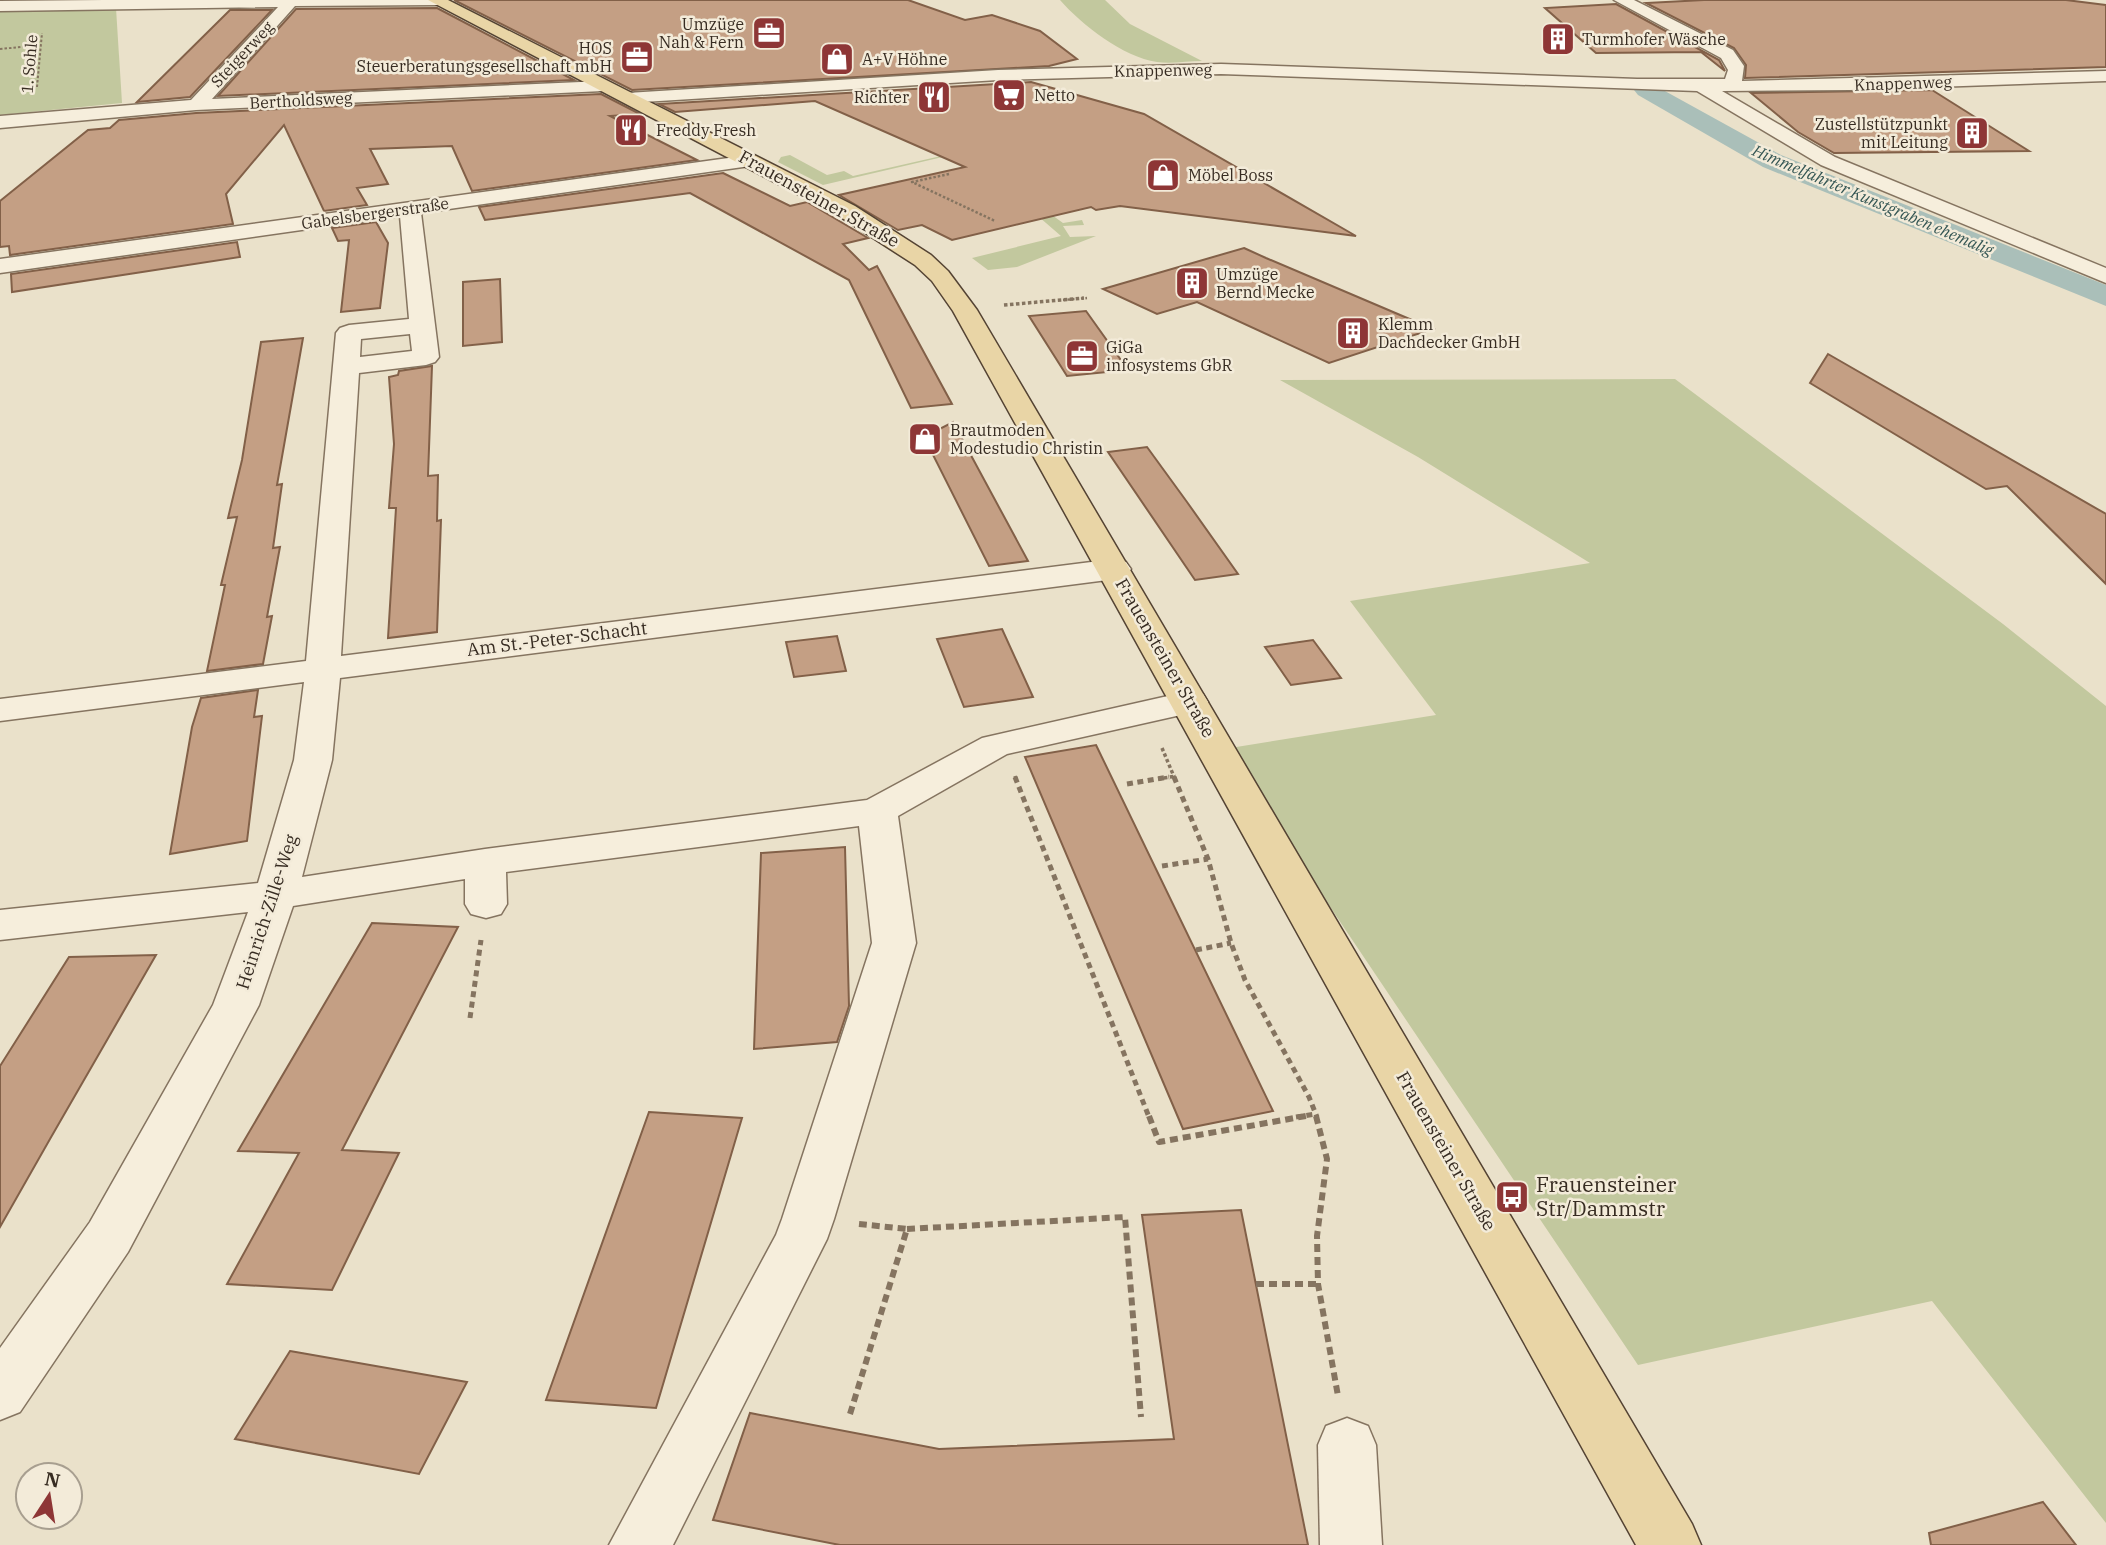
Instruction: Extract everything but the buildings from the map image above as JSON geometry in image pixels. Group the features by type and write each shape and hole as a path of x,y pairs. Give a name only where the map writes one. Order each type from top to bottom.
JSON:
{"main road":[{"name":"Frauensteiner Straße","path":"436,0 847,211 892,238 940,276 965,310 1115,569 1670,1545"}],"street":[{"path":"0,6 436,0"},
{"path":"1622,0 1717,47 1734,60 1733,79"},
{"name":"Steigerweg","path":"196,105 289,4"},
{"name":"Knappenweg","path":"627,99 982,75 1223,65 1701,86 1733,79 2106,76"},
{"name":"Bertholdsweg","path":"0,122 196,105 603,86"},
{"name":"Knappenweg","path":"1701,86 1828,161 2106,276"},
{"name":"Gabelsbergerstraße","path":"0,266 750,160"},
{"name":"Heinrich-Zille-Weg","path":"0,1394 109,1237 236,1005 276,895 313,760 323,669 349,334 422,324 410,208"},
{"name":"Am St.-Peter-Schacht","path":"0,710 1115,569"},
{"path":"0,925 276,895 485,862 877,811 995,746 1190,702"},
{"path":"640,1545 801,1239 894,943 877,811"},
{"path":"485,862 486,904"},
{"path":"1347,1445 1352,1545"}],"path":[{"name":"1. Sohle","path":"35,119 43,24"},
{"path":"0,49 41,45"},
{"path":"949,174 912,183 995,221"},
{"path":"1001,306 1087,298"},
{"path":"1145,712 1176,776 1208,859 1231,943 1245,980 1322,1130 1327,1158 1317,1236 1318,1284 1347,1445"},
{"path":"1020,740 1015,776 1159,1142 1316,1114"},
{"path":"1127,784 1176,776"},
{"path":"1162,866 1208,859"},
{"path":"470,1018 486,904"},
{"path":"1196,950 1231,943"},
{"path":"807,1219 906,1229 1125,1217 1141,1417"},
{"path":"850,1414 906,1229"},
{"path":"1256,1284 1318,1284"}],"green space":[{"path":"1060,0 1105,0 1130,24 1202,61 1157,62 1131,54 1091,29"},
{"path":"0,8 116,8 122,103 0,115"},
{"path":"963,151 1063,223 1082,220 1084,225 1063,226 1070,237 1096,236 1017,267 988,270 972,258 1061,236 964,152 823,185 778,162 781,157 790,155 827,175 844,171 853,176"},
{"path":"1675,379 2003,624 2106,706 2106,1523 1932,1301 1638,1365 1224,749 1436,715 1350,601 1590,563 1418,457 1280,380"}],"waterway":[{"name":"Himmelfahrter Kunstgraben ehemalig","path":"1646,90 1772,161 2106,296"}],"place":[{"name":"Umzüge Nah & Fern","path":"769,33"},
{"name":"Turmhofer Wäsche","path":"1558,39"},
{"name":"HOS Steuerberatungsgesellschaft mbH","path":"637,57"},
{"name":"A+V Höhne","path":"837,59"},
{"name":"Netto","path":"1009,95"},
{"name":"Richter","path":"934,97"},
{"name":"Freddy Fresh","path":"631,130"},
{"name":"Zustellstützpunkt mit Leitung","path":"1972,133"},
{"name":"Möbel Boss","path":"1163,175"},
{"name":"Umzüge Bernd Mecke","path":"1192,283"},
{"name":"Klemm Dachdecker GmbH","path":"1353,333"},
{"name":"GiGa infosystems GbR","path":"1082,356"},
{"name":"Brautmoden Modestudio Christin","path":"925,439"},
{"name":"Frauensteiner Str/Dammstr","path":"1512,1197"}]}
